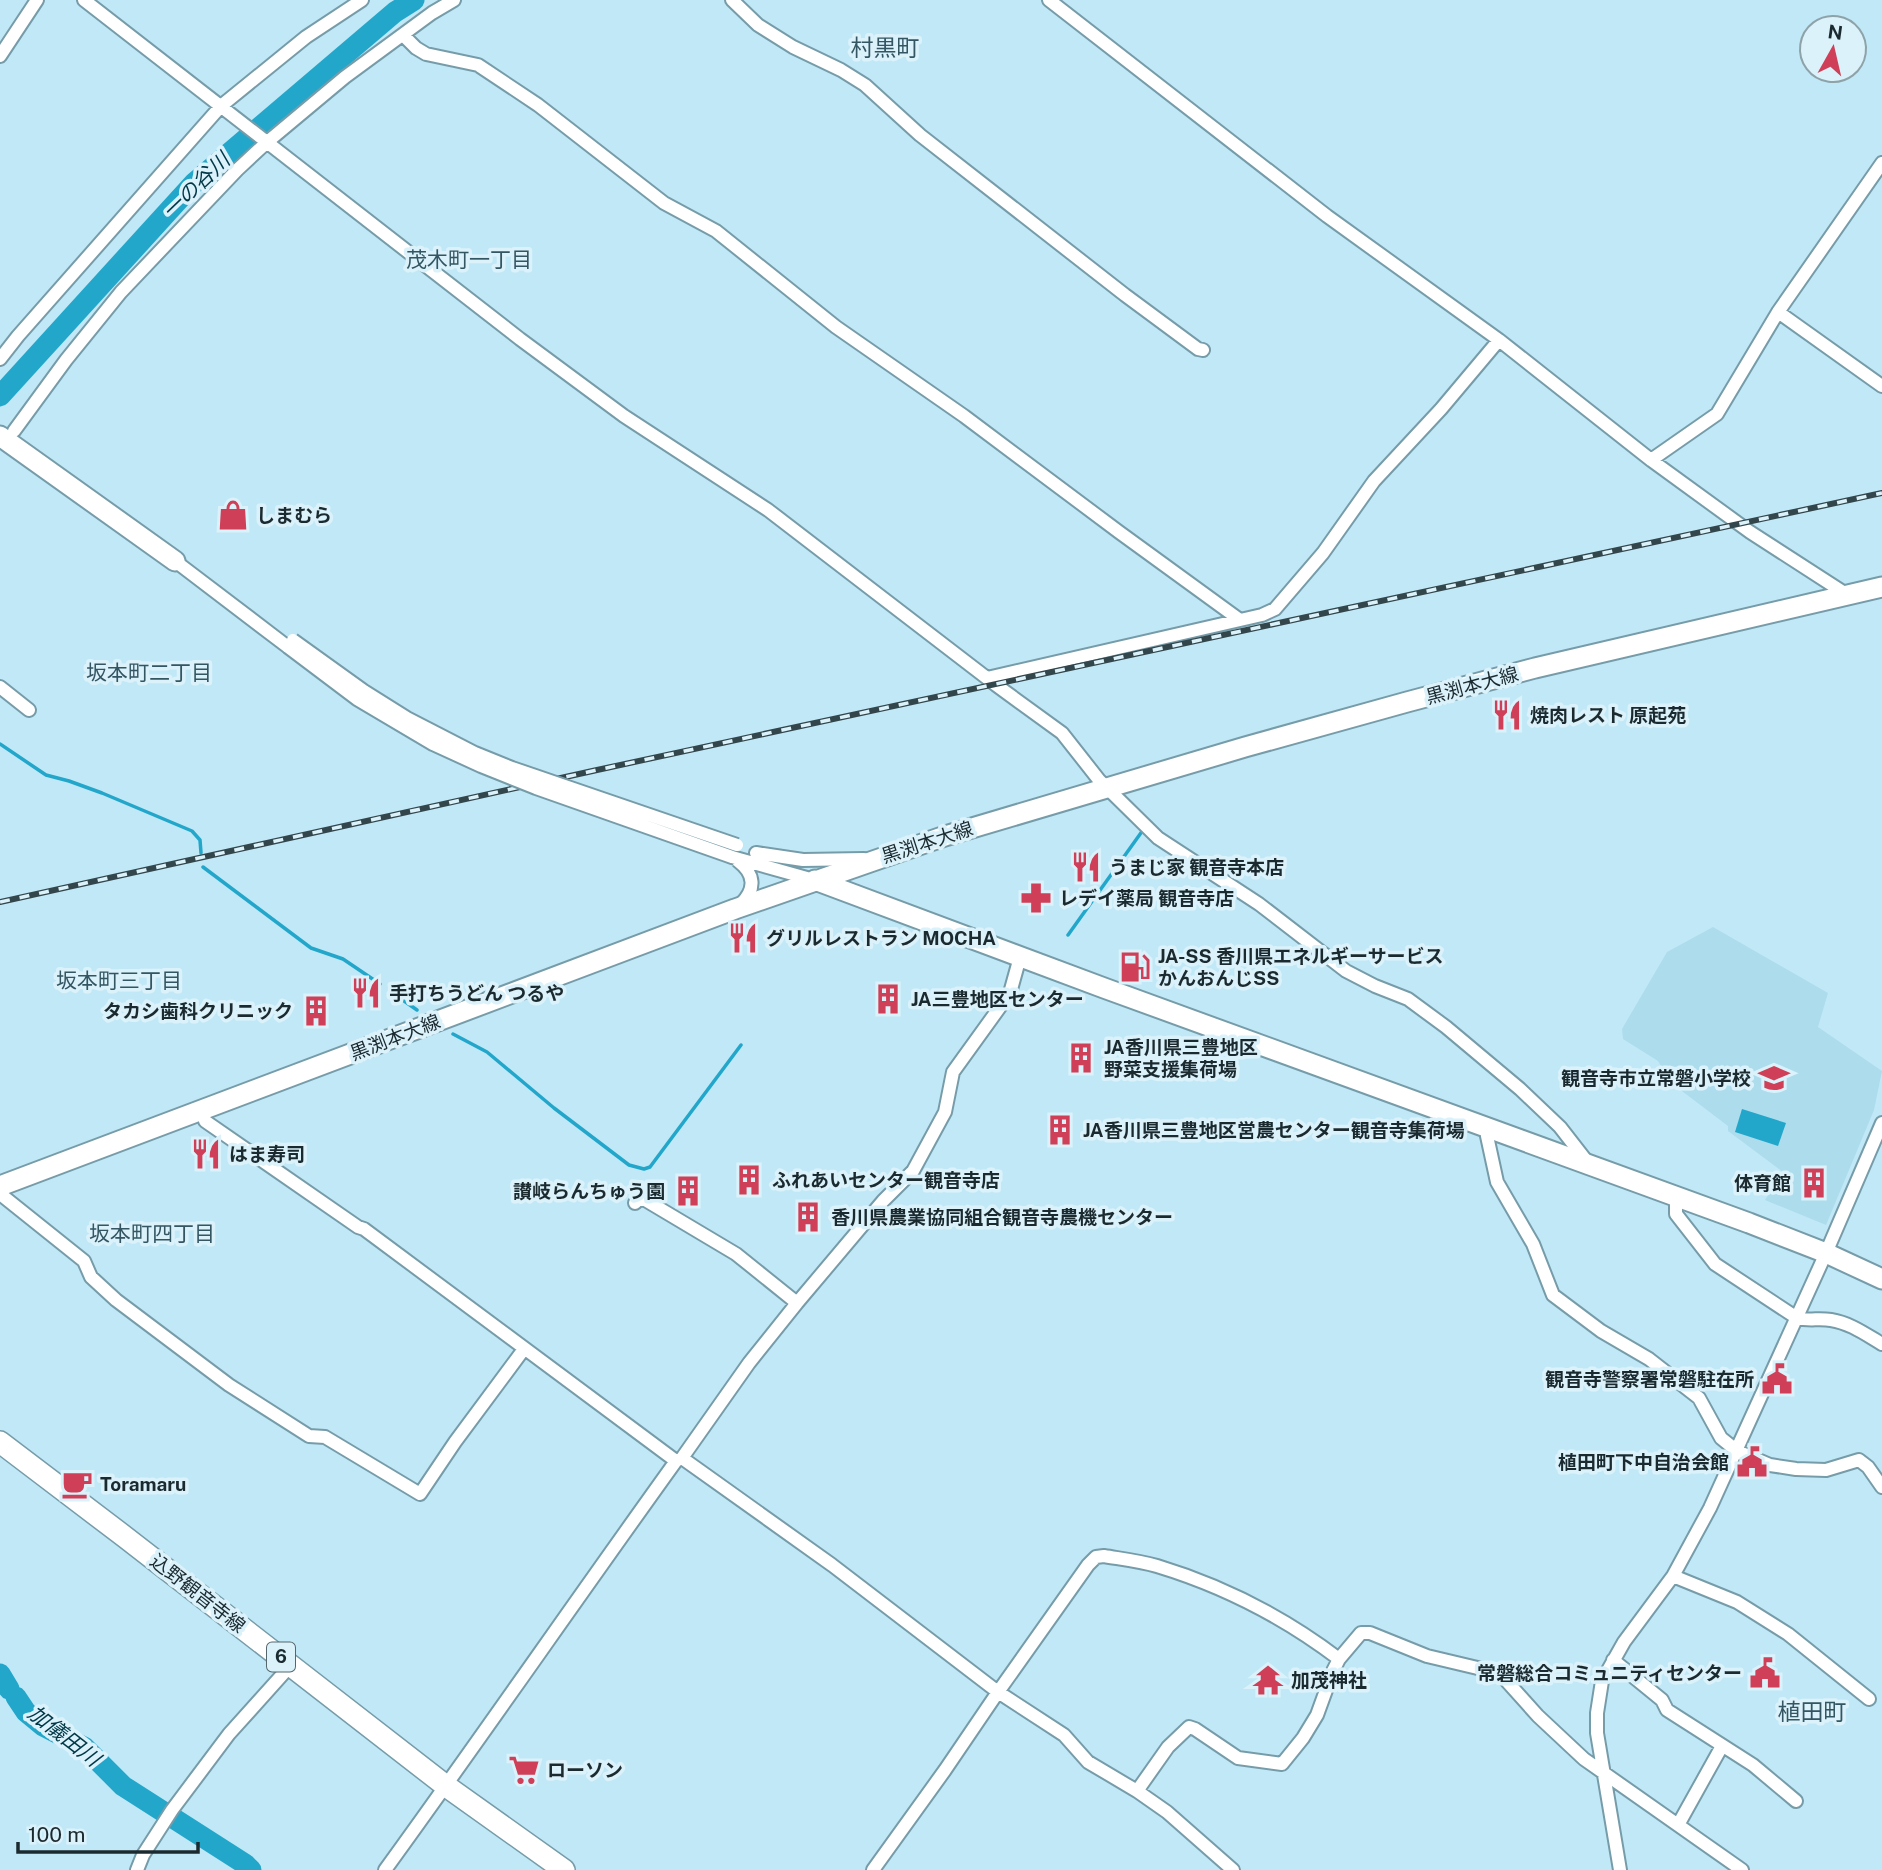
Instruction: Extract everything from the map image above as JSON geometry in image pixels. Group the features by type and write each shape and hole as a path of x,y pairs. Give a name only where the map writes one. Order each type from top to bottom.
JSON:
{"main road":[{"path":"7,436 175,561"},
{"name":"黒渕本大線","path":"2,1191 735,909 945,835 1433,695 1548,665 1882,587"},
{"path":"815,880 1676,1196 1826,1253 1882,1279"},
{"name":"込野観音寺線","path":"0,1442 446,1786 564,1870"}],"street":[{"path":"0,56 37,0"},
{"path":"84,0 266,143 624,416 768,510 1062,733 1107,788 1158,838 1259,904 1346,971 1408,999 1446,1027 1520,1089 1574,1144 1588,1164"},
{"path":"0,359 220,106 306,37 362,0"},
{"path":"7,436 121,292 237,170 345,77 454,0"},
{"path":"732,0 758,24 793,47 865,85 920,135 1125,295 1203,350"},
{"path":"1049,0 1327,216 1499,340 1651,460 1750,532 1846,594"},
{"path":"402,35 426,54 478,65 538,105 664,203 716,231 836,327 964,416 1240,620"},
{"path":"1651,460 1717,414 1778,312 1882,163"},
{"path":"1778,312 1882,386"},
{"path":"987,678 1262,615 1275,609 1323,554 1374,481 1441,409 1499,340"},
{"path":"175,561 291,643 407,718 442,737 512,768 783,871 815,880"},
{"path":"291,643 357,699 433,744 537,788 734,851 803,860 876,859"},
{"path":"0,687 29,710"},
{"path":"734,851 750,873 752,885 749,896 735,909"},
{"path":"756,853 815,880"},
{"path":"775,895 789,881 783,871"},
{"path":"384,1870 749,1363 883,1201 914,1171 945,1112 953,1072 1010,993 1020,957"},
{"path":"205,1121 364,1229 524,1349 832,1565 998,1692 1064,1735 1088,1762 1167,1812 1233,1870"},
{"path":"1620,1870 1597,1733 1602,1681 1624,1642 1673,1576 1693,1542 1797,1318 1882,1123"},
{"path":"1487,1136 1497,1182 1533,1244 1553,1295 1601,1331 1648,1359 1699,1398 1721,1438 1737,1451 1770,1465 1796,1469 1826,1470 1859,1460 1868,1467 1882,1487"},
{"path":"2,1191 84,1261 91,1277 116,1300 229,1385 309,1436 326,1437 420,1494 524,1349"},
{"path":"1676,1196 1676,1214 1714,1264 1797,1318 1847,1323 1882,1344"},
{"path":"635,1203 640,1198 647,1200 694,1227 736,1254 797,1303"},
{"path":"873,1870 1096,1557 1155,1565 1188,1577 1279,1617 1339,1659"},
{"path":"1673,1576 1737,1602 1788,1634 1869,1699"},
{"path":"1137,1791 1168,1747 1189,1727 1238,1758 1282,1764 1317,1716 1339,1659 1361,1633 1370,1633 1427,1656 1486,1670 1503,1677 1584,1759 1742,1870"},
{"path":"1613,1660 1662,1700 1667,1710 1754,1765 1797,1801"},
{"path":"137,1870 143,1855 169,1815 229,1734 291,1665"},
{"path":"1678,1825 1722,1746"}],"shaded area":[{"name":"観音寺市立常磐小学校","path":"1713,927 1828,993 1818,1027 1882,1071 1874,1110 1826,1225 1765,1200 1783,1172 1728,1131 1728,1126 1670,1082 1658,1061 1623,1039 1622,1029 1667,952"}],"water":[{"path":"1742,1109 1786,1123 1778,1146 1735,1132"}],"waterway":[{"name":"一の谷川","path":"0,396 194,183 395,12 414,0"},
{"path":"0,744 46,775 102,793 192,831 200,840 201,853"},
{"path":"1068,935 1143,830"},
{"path":"203,867 311,948 343,959 380,984"},
{"path":"397,996 417,1010"},
{"path":"453,1034 487,1052 629,1165 644,1169 650,1167 741,1045"},
{"name":"加儀田川","path":"0,1674 9,1689"},
{"name":"加儀田川","path":"16,1697 26,1712 43,1726 84,1747 123,1786 251,1870"}],"railway":[{"path":"0,902 597,770 1882,493"}],"place":[{"name":"しまむら","path":"233,515"},
{"name":"焼肉レスト 原起苑","path":"1507,715"},
{"name":"うまじ家 観音寺本店","path":"1086,867"},
{"name":"レデイ薬局 観音寺店","path":"1036,898"},
{"name":"グリルレストラン MOCHA","path":"743,938"},
{"name":"JA-SS 香川県エネルギーサービス かんおんじSS","path":"1135,967"},
{"name":"手打ちうどん つるや","path":"366,993"},
{"name":"JA三豊地区センター","path":"888,999"},
{"name":"タカシ歯科クリニック","path":"316,1011"},
{"name":"JA香川県三豊地区 野菜支援集荷場","path":"1081,1058"},
{"name":"観音寺市立常磐小学校","path":"1774,1078"},
{"name":"JA香川県三豊地区営農センター観音寺集荷場","path":"1060,1130"},
{"name":"はま寿司","path":"206,1154"},
{"name":"ふれあいセンター観音寺店","path":"749,1180"},
{"name":"体育館","path":"1814,1183"},
{"name":"讃岐らんちゅう園","path":"688,1191"},
{"name":"香川県農業協同組合観音寺農機センター","path":"808,1217"},
{"name":"観音寺警察署常磐駐在所","path":"1777,1379"},
{"name":"植田町下中自治会館","path":"1752,1462"},
{"name":"Toramaru","path":"77,1484"},
{"name":"常磐総合コミュニティセンター","path":"1765,1673"},
{"name":"加茂神社","path":"1268,1680"},
{"name":"ローソン","path":"524,1770"}],"district":[{"name":"村黒町","path":"885,48"},
{"name":"茂木町一丁目","path":"469,260"},
{"name":"坂本町二丁目","path":"149,673"},
{"name":"坂本町三丁目","path":"119,981"},
{"name":"坂本町四丁目","path":"152,1234"},
{"name":"植田町","path":"1812,1712"}]}
